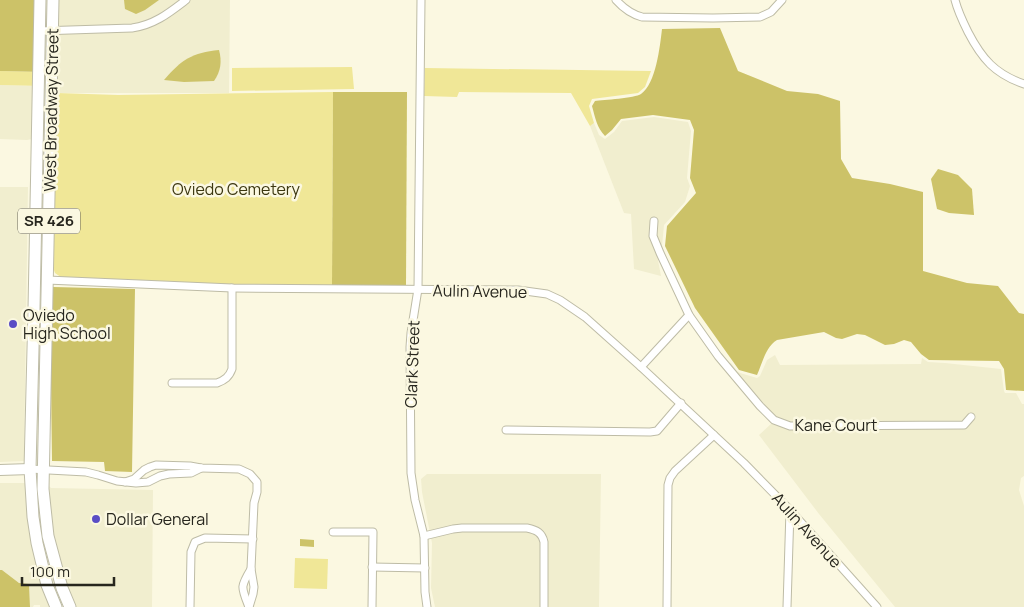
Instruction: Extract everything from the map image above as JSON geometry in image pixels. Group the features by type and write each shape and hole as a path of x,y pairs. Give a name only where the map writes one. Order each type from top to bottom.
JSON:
{"main road":[{"name":"West Broadway Street","path":"40,0 30,470 37,543 47,585 56,607"},
{"name":"West Broadway Street","path":"53,0 43,489 48,536 62,588 70,607"},
{"path":"35,256 40,260 40,270 47,280"},
{"path":"34,309 42,319 42,328 46,336"}],"street":[{"path":"39,31 142,27 168,15 186,0"},
{"name":"Clark Street","path":"421,0 418,289 410,347 411,473 415,500 424,536 427,607"},
{"path":"616,0 623,8 642,17 713,18 760,17 771,12 782,0"},
{"path":"954,0 978,52 992,67 1002,74 1024,84"},
{"name":"Kane Court","path":"654,221 653,236 689,315 718,356 774,420 790,426 964,425 971,417"},
{"name":"Aulin Avenue","path":"47,280 232,288 518,290 547,294 560,300 585,317 681,403 790,510 877,607"},
{"path":"172,383 217,384 224,381 230,375 232,369 232,288"},
{"path":"641,367 689,315"},
{"path":"506,430 650,432 656,430 681,403"},
{"path":"667,607 668,486 670,478 675,471 714,435"},
{"path":"125,482 134,479 150,466 156,465 239,469 250,474 257,482 257,492 254,503 251,569 254,587 249,607"},
{"path":"156,465 160,476"},
{"path":"0,470 86,472 117,481 144,483 160,476 191,473 201,468"},
{"path":"140,473 144,483"},
{"path":"787,607 790,510"},
{"path":"424,536 462,528 535,529 539,532 544,542 544,607"},
{"path":"333,532 373,532 372,607"},
{"path":"190,607 192,552 195,542 205,538 253,539"},
{"path":"372,567 425,568"},
{"path":"249,607 242,592 242,586 251,569"}],"shaded area":[{"path":"0,0 45,0 44,72 0,71"},
{"path":"59,0 230,0 229,93 57,93"},
{"path":"124,0 159,0 136,14 125,9"},
{"path":"720,28 738,71 787,91 818,94 840,101 841,159 852,178 923,192 923,271 967,283 998,286 1019,313 1024,314 1024,391 1006,390 1004,369 999,361 929,360 911,342 904,340 885,345 865,335 857,334 842,339 824,332 777,340 767,351 757,375 739,370 695,308 665,246 667,226 696,193 690,178 694,130 690,120 653,115 621,119 605,136 598,126 592,106 595,101 632,97 641,94 646,89 654,74 662,29"},
{"path":"219,50 220,66 214,81 184,82 164,80 188,58"},
{"path":"0,85 43,86 42,137 27,140 0,139"},
{"path":"333,92 407,92 406,286 332,285"},
{"path":"654,117 688,122 691,131 687,178 690,186 685,202 664,225 662,246 664,252 657,236 658,218 651,218 650,237 657,255 661,276 634,269 631,214 624,213 590,126 594,123 599,135 605,139 614,132 622,121"},
{"path":"938,169 958,175 972,189 974,215 949,213 937,209 931,179"},
{"name":"Oviedo High School","path":"0,187 28,187 24,461 0,462"},
{"path":"53,287 135,289 132,472 105,471 104,462 52,461 50,304"},
{"path":"775,355 780,365 921,364 922,358 928,362 1001,369 1005,393 1016,393 1022,404 1024,404 1024,476 1021,478 1019,490 1024,506 1024,607 895,607 819,514 759,435 772,423 967,427 976,417 970,413 962,422 791,423 776,417 727,362 731,363 740,373 757,378 760,376 767,360"},
{"path":"49,473 49,486 51,488 153,490 152,607 69,607 44,517"},
{"path":"427,474 601,474 599,607 435,607 431,588 432,543 421,479"},
{"path":"0,483 35,483 41,542 52,584 61,607 40,607 40,605 34,605 30,607 29,584 19,583 0,570"},
{"path":"300,539 314,540 314,547 300,546"},
{"path":"0,570 19,583 29,584 30,607 0,607"}],"green space":[{"path":"352,67 354,89 232,91 232,68"},
{"path":"425,68 651,71 645,87 638,93 592,99 589,106 594,123 590,126 571,93 459,92 457,97 424,96"},
{"path":"0,71 44,72 43,86 0,85"},
{"name":"Oviedo Cemetery","path":"333,92 332,285 229,285 62,278 55,273 52,265 57,93 118,95"},
{"path":"295,558 328,559 327,589 294,588"}],"place":[{"name":"Oviedo High School","path":"13,324"},
{"name":"Dollar General","path":"96,519"}]}
